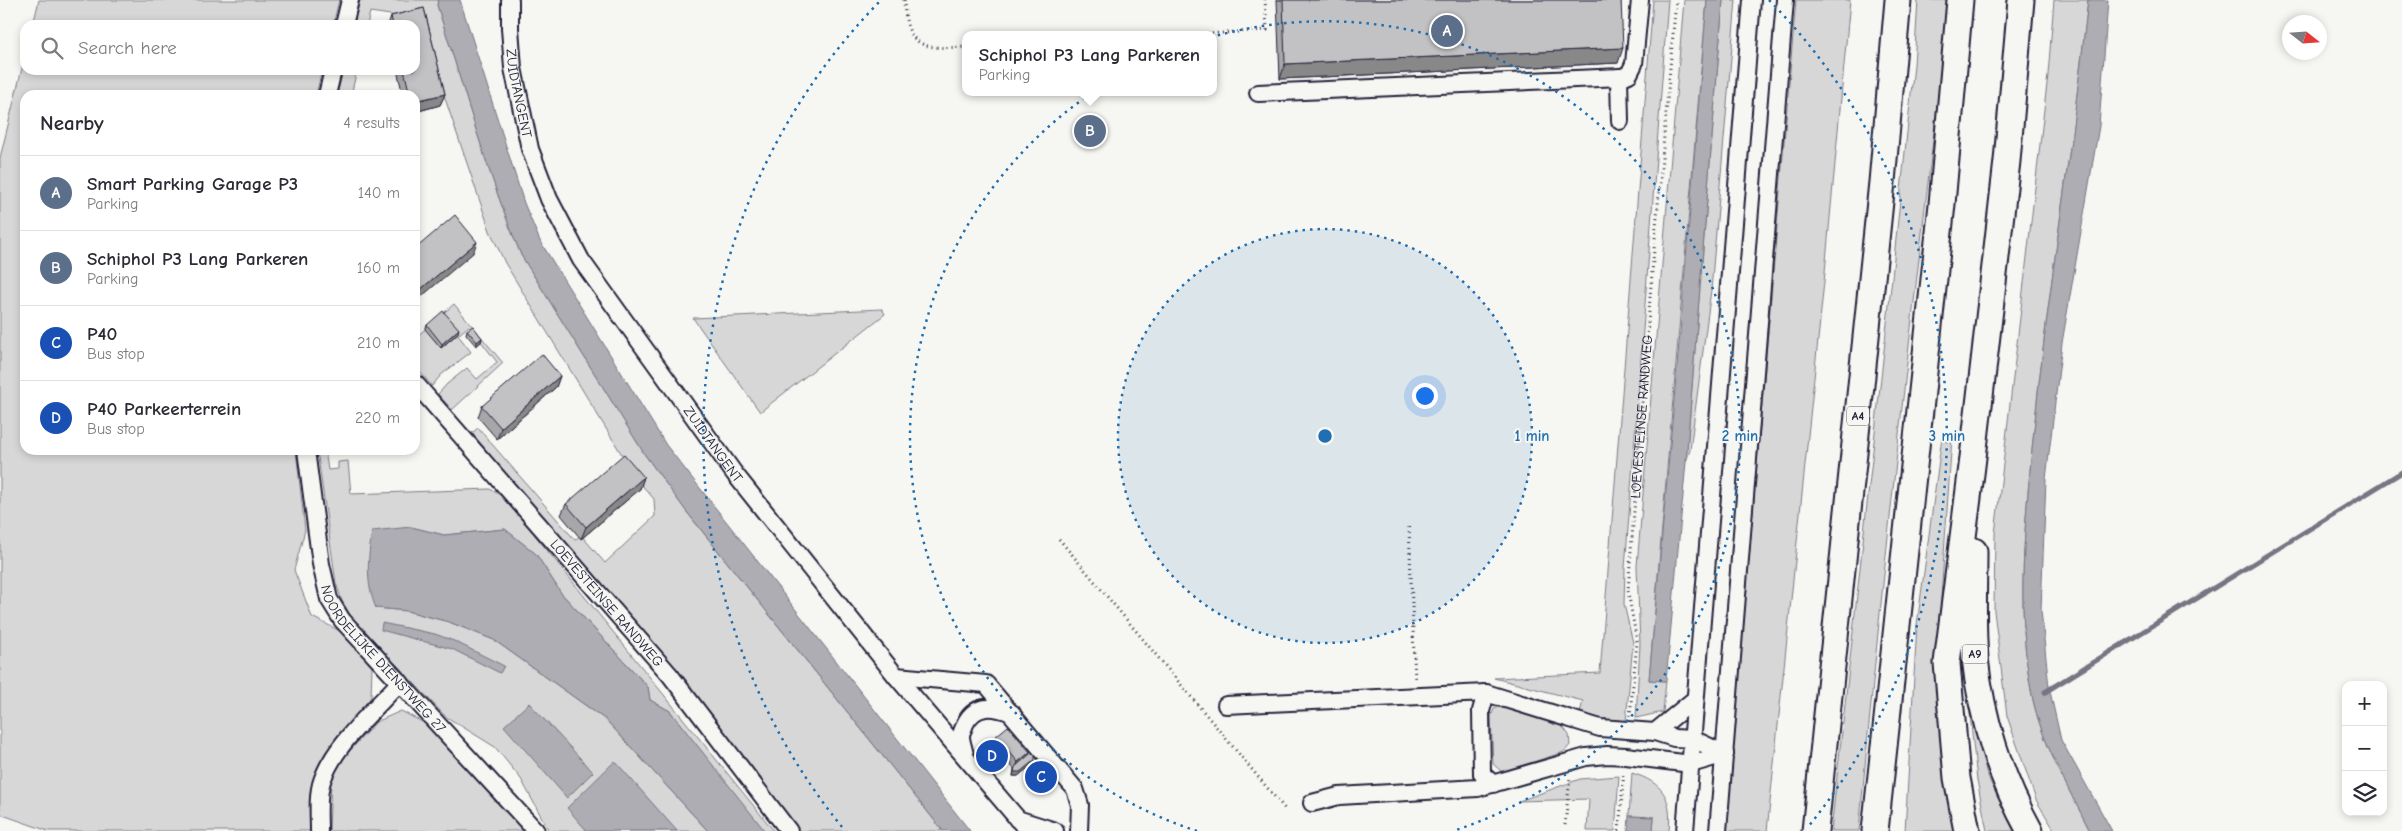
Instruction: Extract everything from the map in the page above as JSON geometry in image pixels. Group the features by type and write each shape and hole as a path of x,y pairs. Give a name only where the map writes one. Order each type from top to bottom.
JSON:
{"highway":[{"name":"A4","path":"1815,831 1882,182 1898,0"},
{"path":"1875,831 1942,204 1960,0"},
{"path":"1967,831 1957,778 1947,663 2007,161 2021,0"},
{"name":"A9","path":"1972,466 1976,658 1990,737 2012,799 2030,831"}],"street":[{"path":"345,20 350,0"},
{"name":"ZUIDTANGENT","path":"510,0 513,68 530,149 550,199 581,260 734,473 896,676 965,755 1022,825"},
{"path":"1258,93 1619,77 1629,74 1634,64 1640,0"},
{"path":"1685,831 1752,0"},
{"path":"1718,831 1785,0"},
{"path":"328,90 332,75"},
{"path":"1619,77 1620,121"},
{"name":"LOEVESTEINSE RANDWEG","path":"420,390 670,675 789,831"},
{"name":"NOORDELIJKE DIENSTWEG 27","path":"307,455 322,564 329,599 342,620 536,831"},
{"path":"896,676 986,684 1075,789 1080,805 1075,827"},
{"path":"319,831 321,783 330,760 400,682"},
{"path":"1486,693 1481,711 1482,774 1493,784"},
{"path":"1226,705 1486,693 1600,728 1655,732 1674,738 1692,739 1725,754"},
{"path":"1655,732 1695,699"},
{"path":"965,755 961,734 970,716 975,711 986,707 998,708 1012,714"},
{"path":"1312,803 1339,796 1478,788 1586,757 1608,755 1625,764 1691,764 1725,754"},
{"path":"1022,825 1055,831"}],"path":[{"path":"904,0 907,30 917,42 934,49 962,47"},
{"path":"1217,33 1267,30 1265,0"},
{"name":"LOEVESTEINSE RANDWEG","path":"1629,731 1637,642 1628,591 1651,284 1676,0"},
{"path":"1409,527 1416,696"},
{"path":"1058,538 1285,810"},
{"path":"1614,772 1625,764"},
{"path":"1620,831 1625,764"},
{"path":"1565,825 1570,778 1573,777"}],"shaded area":[{"path":"39,0 339,0 334,20 34,20"},
{"path":"360,0 438,0 437,5 487,162 521,255 645,455 686,511 943,831 797,831 472,433 478,428 575,540 581,535 605,563 655,516 654,499 638,481 505,263 490,231 420,25 420,20 370,12 368,20 355,20"},
{"path":"438,0 460,0 524,203 540,241 666,445 970,831 943,831 686,511 645,455 521,255 487,162 437,5"},
{"path":"1653,0 1668,0 1625,568 1624,604 1633,643 1626,721 1603,719 1580,713 1583,701 1494,678 1600,673"},
{"path":"1684,0 1707,0 1649,680 1666,681 1663,712 1636,718 1640,644 1637,566"},
{"path":"1707,0 1723,0 1686,462 1666,681 1649,680 1680,333"},
{"path":"1723,0 1736,0 1711,290 1690,450 1686,462"},
{"path":"1796,0 1850,0 1825,272 1767,831 1726,831"},
{"path":"1918,0 1950,0 1901,415 1859,831 1831,831 1891,287 1914,65"},
{"path":"2054,0 2088,0 2045,330 2033,440 2023,565 2024,628 2026,659 2035,709 2055,762 2090,831 2055,831 2036,800 2007,716 1994,611 1995,534 2048,75"},
{"path":"2088,0 2108,0 2099,126 2062,343 2046,479 2041,610 2049,687 2061,740 2112,831 2090,831 2055,762 2041,727 2035,709 2026,659 2023,596 2027,502 2039,385"},
{"path":"20,75 321,75 317,90 20,90 20,455 297,455 305,530 294,570 312,617 342,632 372,667 371,697 322,761 318,773 315,831 48,831 0,814 0,158"},
{"path":"342,75 356,75 352,90 338,90"},
{"path":"454,304 503,363 452,410 438,394 447,384 467,368 477,379 497,362 469,326 458,335 471,352 441,375 432,386 420,372 420,334"},
{"path":"882,309 885,314 760,412 693,318"},
{"path":"1942,437 1952,437 1939,627 1957,831 1905,831 1917,625"},
{"path":"318,455 326,455 328,470 338,469 338,462 348,461 351,494 490,489 500,495 517,513 774,831 762,831 670,711 650,700 648,687 561,593 536,554 505,529 444,535 411,527 376,608 407,611 449,622 494,640 606,720 708,831 549,831 521,779 495,747 445,716 351,616 342,601 336,583"},
{"path":"411,527 444,535 505,529 536,554 561,593 648,687 650,700 670,711 765,831 708,831 606,720 494,640 449,622 407,611 376,608 369,580 372,531"},
{"path":"382,623 435,634 454,641 504,666 500,673 452,649 381,630"},
{"path":"1968,696 1987,775 2014,831 1987,831 1977,780"},
{"path":"529,703 593,772 567,798 504,726"},
{"path":"1499,707 1563,727 1569,735 1570,745 1564,752 1502,772 1493,764 1491,717 1494,709"},
{"path":"401,711 426,724 526,831 329,831 331,781 335,767 376,722"},
{"path":"615,761 677,831 587,831 567,808"},
{"path":"1632,773 1652,782 1664,793 1669,809 1669,831 1653,831 1654,817 1629,816"},
{"path":"1619,776 1615,831 1587,831 1589,799 1519,801 1580,779"},
{"path":"1629,816 1654,817 1653,831 1628,831"}],"building":[{"path":"1283,0 1621,0 1623,48 1285,64"},
{"path":"424,8 445,94 420,100 420,90 409,90 405,75 420,75 420,20 392,20 391,16"},
{"path":"455,215 477,242 420,290 420,245"},
{"path":"443,311 459,329 442,344 427,325"},
{"path":"473,326 482,338 477,342 467,330"},
{"path":"542,354 560,376 501,428 482,406"},
{"path":"624,454 644,477 586,527 566,504"},
{"path":"1008,726 1030,752 1018,762 996,736"},
{"path":"1030,754 1035,755 1035,760 1020,772 1014,772 1015,767"}],"waterway":[{"path":"2045,692 2402,472"}],"place":[{"name":"Smart Parking Garage P3","path":"1447,31"},
{"name":"Schiphol P3 Lang Parkeren","path":"1090,131"},
{"name":"P40 Parkeerterrein","path":"992,756"},
{"name":"P40","path":"1041,777"}]}
